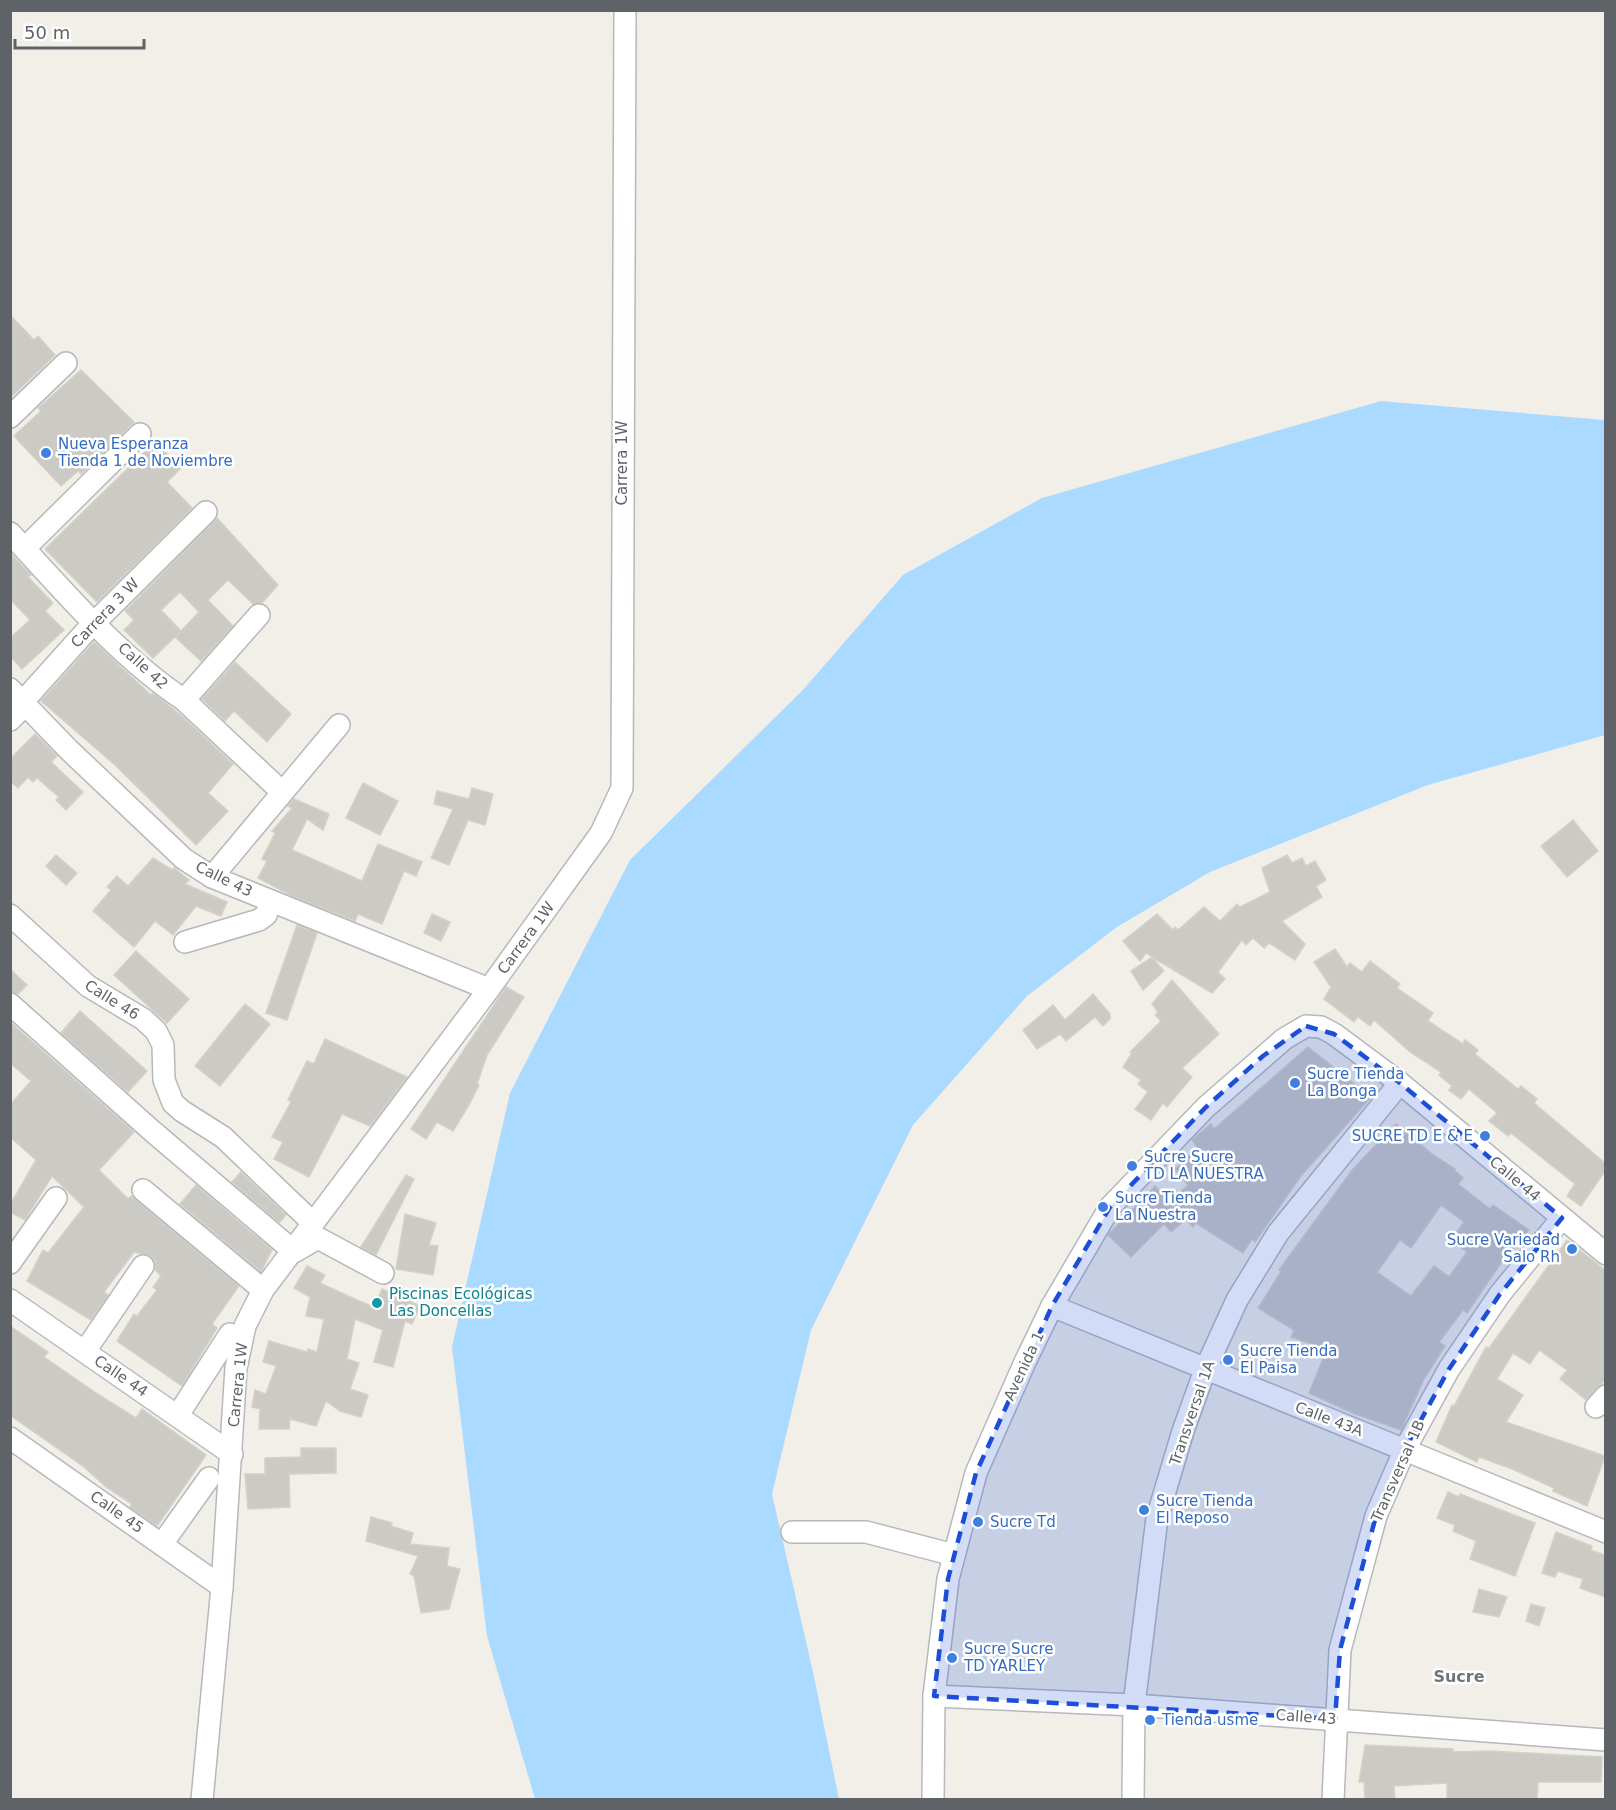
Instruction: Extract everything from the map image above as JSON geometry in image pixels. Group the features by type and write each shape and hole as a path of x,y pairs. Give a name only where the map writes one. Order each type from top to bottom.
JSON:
{"street":[{"name":"Carrera 1W","path":"202,1800 222,1587 236,1368 245,1326 263,1290 312,1222 489,989 602,833 622,788 625,10"},
{"path":"10,417 66,363"},
{"path":"18,541 140,434"},
{"name":"Carrera 3 W","path":"10,720 17,696 27,697 93,624 206,512"},
{"name":"Calle 42","path":"18,541 93,624 166,688 184,700 282,792"},
{"path":"184,700 259,615"},
{"name":"Calle 43","path":"17,696 69,750 184,859 212,877 489,989"},
{"path":"212,877 339,725"},
{"path":"185,942 259,920 266,915 271,901"},
{"name":"Calle 46","path":"10,915 88,986 143,1019 156,1031 163,1045 164,1080 172,1103 182,1112 223,1137 312,1222"},
{"path":"10,1004 291,1252 318,1238 383,1273"},
{"name":"Calle 44","path":"1306,1026 1320,1027 1334,1034 1400,1083 1605,1254"},
{"name":"Avenida 1","path":"933,1800 934,1696 948,1579 976,1473 1052,1306 1110,1207 1206,1107 1263,1056 1306,1026"},
{"name":"Transversal 1A","path":"1133,1800 1134,1705 1157,1518 1183,1431 1205,1370 1237,1300 1278,1233 1400,1083"},
{"path":"143,1190 263,1290"},
{"path":"10,1263 57,1198"},
{"name":"Transversal 1B","path":"1333,1800 1340,1650 1376,1516 1405,1449 1449,1369 1493,1303 1562,1218"},
{"path":"85,1351 143,1266"},
{"name":"Calle 44","path":"10,1300 232,1454"},
{"name":"Calle 43A","path":"1052,1306 1605,1532"},
{"path":"178,1415 230,1334"},
{"name":"Calle 45","path":"10,1438 222,1587"},
{"path":"162,1544 209,1478"},
{"path":"792,1532 866,1532 954,1555"},
{"name":"Calle 43","path":"934,1696 1134,1705 1605,1740"}],"highlighted area":[{"path":"1306,1026 1334,1034 1400,1083 1562,1218 1500,1294 1449,1369 1405,1449 1376,1516 1340,1650 1335,1719 934,1696 948,1579 976,1473 1052,1306 1110,1207 1206,1107 1263,1056"}],"water":[{"path":"1381,401 1605,420 1605,735 1428,785 1210,872 1117,927 1027,996 913,1125 811,1330 772,1494 813,1672 839,1799 535,1799 487,1636 452,1347 510,1093 630,860 802,691 903,575 1042,498"}],"building":[{"path":"10,315 34,340 38,336 55,355 10,398"},
{"path":"81,370 134,422 81,474 78,471 61,486 14,436 41,411 38,408"},
{"path":"155,442 181,468 167,482 192,508 97,602 45,549"},
{"path":"217,518 278,585 262,603 253,604 228,580 208,600 233,626 201,661 175,637 181,631 153,658 124,630 134,620 125,611","holes":["180,592 199,612 181,631 161,610"]},
{"path":"10,553 31,575 28,577 53,603 45,611 64,630 22,669 10,656 10,638 30,620 10,599"},
{"path":"94,642 151,695 153,693 183,717 233,764 208,793 228,811 196,845 114,764 41,701"},
{"path":"235,662 291,714 267,742 234,711 225,721 202,699"},
{"path":"35,734 57,756 51,762 83,792 66,810 56,800 59,797 37,778 33,782 28,777 18,788 10,781 10,759"},
{"path":"363,783 398,801 380,835 346,818"},
{"path":"472,788 493,794 485,825 468,820 449,865 431,858 453,809 434,804 437,791 469,799"},
{"path":"294,799 329,814 323,830 307,819 292,850 362,881 378,844 422,862 416,876 404,871 382,924 358,914 355,921 294,897 258,878 267,861 262,859 275,833 272,831 292,808 288,806"},
{"path":"1573,820 1598,851 1567,877 1541,846"},
{"path":"56,855 77,873 66,885 46,866"},
{"path":"1287,855 1292,863 1302,858 1306,866 1315,861 1326,880 1316,886 1322,897 1282,921 1305,944 1295,960 1269,943 1264,948 1253,938 1246,945 1242,940 1218,972 1225,979 1212,993 1146,953 1140,961 1123,941 1157,914 1173,930 1175,927 1178,930 1204,907 1220,921 1237,904 1240,907 1270,892 1262,868"},
{"path":"153,858 172,870 174,868 189,880 185,884 227,902 221,916 196,906 173,935 155,921 134,947 93,911 111,890 107,887 117,876 128,886"},
{"path":"432,914 450,922 441,941 424,933"},
{"path":"297,925 317,933 287,1020 266,1013"},
{"path":"1335,949 1347,967 1350,963 1362,972 1370,961 1400,984 1397,988 1433,1013 1428,1021 1463,1044 1465,1040 1478,1050 1475,1054 1518,1089 1521,1086 1537,1099 1534,1103 1605,1163 1605,1171 1581,1206 1567,1196 1575,1184 1511,1133 1508,1136 1489,1121 1497,1113 1469,1089 1461,1099 1449,1090 1452,1086 1439,1075 1441,1072 1410,1052 1374,1020 1370,1026 1358,1017 1354,1022 1324,999 1331,987 1314,962"},
{"path":"136,951 189,999 167,1023 114,975"},
{"path":"1152,957 1164,971 1143,990 1131,971"},
{"path":"10,969 27,985 18,994 10,992"},
{"path":"1172,980 1219,1034 1182,1068 1192,1077 1167,1107 1163,1103 1151,1120 1135,1109 1148,1092 1138,1084 1141,1080 1123,1067 1132,1053 1130,1052 1161,1021 1155,1015 1158,1012 1152,1004"},
{"path":"506,987 524,997 487,1055 477,1084 479,1085 469,1105 453,1131 437,1122 426,1139 411,1129"},
{"path":"1093,994 1110,1014 1110,1019 1103,1026 1095,1017 1066,1041 1060,1034 1037,1049 1023,1030 1053,1005 1065,1020"},
{"path":"245,1004 270,1024 220,1086 195,1066"},
{"path":"80,1011 147,1071 128,1092 61,1033"},
{"path":"10,1022 134,1132 99,1170 128,1199 131,1196 239,1286 212,1324 217,1328 182,1386 117,1341 134,1314 137,1316 157,1290 153,1287 161,1276 155,1270 155,1261 151,1256 134,1252 104,1292 108,1295 91,1320 27,1281 43,1250 48,1253 84,1207 52,1176 25,1220 10,1212 10,1205 36,1160 10,1137 10,1105 31,1081 10,1063"},
{"path":"325,1039 407,1077 370,1126 342,1114 309,1177 274,1159 283,1142 272,1137 291,1102 288,1100 307,1061 314,1064"},
{"path":"1308,1047 1371,1097 1300,1177 1255,1242 1252,1239 1243,1253 1196,1223 1193,1227 1186,1219 1171,1232 1164,1224 1131,1257 1108,1235 1155,1186 1169,1202 1188,1185 1175,1169 1197,1147 1192,1140 1211,1124 1214,1129"},
{"path":"1396,1124 1432,1154 1455,1169 1463,1178 1458,1184 1490,1209 1493,1205 1529,1230 1501,1263 1467,1313 1463,1310 1439,1342 1445,1346 1424,1379 1401,1430 1353,1413 1309,1393 1327,1349 1291,1337 1294,1330 1258,1308 1281,1272 1279,1270 1353,1169","holes":["1441,1205 1464,1222 1451,1240 1467,1252 1449,1277 1434,1266 1411,1296 1377,1272 1400,1240 1411,1248"]},
{"path":"241,1172 286,1215 279,1223 232,1182"},
{"path":"406,1175 414,1179 376,1255 361,1247"},
{"path":"196,1185 272,1250 261,1272 180,1204"},
{"path":"405,1214 436,1223 429,1245 438,1246 433,1275 396,1269"},
{"path":"1567,1240 1605,1270 1605,1380 1586,1400 1560,1379 1567,1370 1539,1350 1530,1364 1513,1353 1497,1379 1523,1395 1506,1422 1605,1456 1587,1506 1512,1469 1479,1457 1477,1462 1436,1442 1452,1405 1454,1406 1486,1347 1489,1348"},
{"path":"307,1266 325,1275 320,1283 374,1307 382,1289 420,1306 412,1324 405,1321 393,1367 374,1362 383,1330 355,1319 347,1359 359,1363 350,1389 368,1395 361,1417 340,1411 326,1401 316,1426 290,1419 289,1429 259,1429 260,1409 252,1407 255,1390 266,1394 276,1366 263,1362 269,1341 307,1352 308,1349 317,1352 324,1319 306,1316 310,1297 294,1288"},
{"path":"10,1326 48,1352 44,1357 96,1393 136,1418 142,1409 206,1455 157,1526 130,1507 132,1504 106,1487 84,1467 10,1415"},
{"path":"301,1448 336,1448 336,1473 289,1474 290,1507 248,1509 245,1474 265,1474 265,1458 301,1457"},
{"path":"1448,1492 1459,1497 1460,1494 1535,1523 1515,1576 1470,1559 1476,1541 1453,1531 1455,1525 1437,1518"},
{"path":"371,1517 392,1523 391,1526 413,1533 410,1544 449,1548 447,1566 460,1569 449,1609 421,1613 414,1576 410,1574 418,1556 366,1541"},
{"path":"1556,1532 1592,1546 1591,1550 1605,1555 1605,1597 1580,1588 1583,1579 1558,1571 1555,1577 1542,1573"},
{"path":"1479,1589 1507,1597 1499,1617 1473,1612"},
{"path":"1531,1604 1545,1608 1539,1626 1526,1621"},
{"path":"1365,1745 1453,1749 1453,1752 1489,1751 1602,1757 1601,1782 1538,1782 1537,1800 1447,1800 1447,1783 1394,1786 1395,1800 1365,1800 1364,1782 1359,1782"}],"place":[{"name":"Nueva Esperanza Tienda 1 de Noviembre","path":"46,453"},
{"name":"Sucre Tienda La Bonga","path":"1295,1083"},
{"name":"SUCRE TD E & E","path":"1485,1136"},
{"name":"Sucre Sucre TD LA NUESTRA","path":"1132,1166"},
{"name":"Sucre Tienda La Nuestra","path":"1103,1207"},
{"name":"Sucre Variedad Salo Rh","path":"1572,1249"},
{"name":"Piscinas Ecológicas Las Doncellas","path":"377,1303"},
{"name":"Sucre Tienda El Paisa","path":"1228,1360"},
{"name":"Sucre Tienda El Reposo","path":"1144,1510"},
{"name":"Sucre Td","path":"978,1522"},
{"name":"Sucre Sucre TD YARLEY","path":"952,1658"},
{"name":"Tienda usme","path":"1150,1720"}],"district":[{"name":"Sucre","path":"1459,1676"}]}
